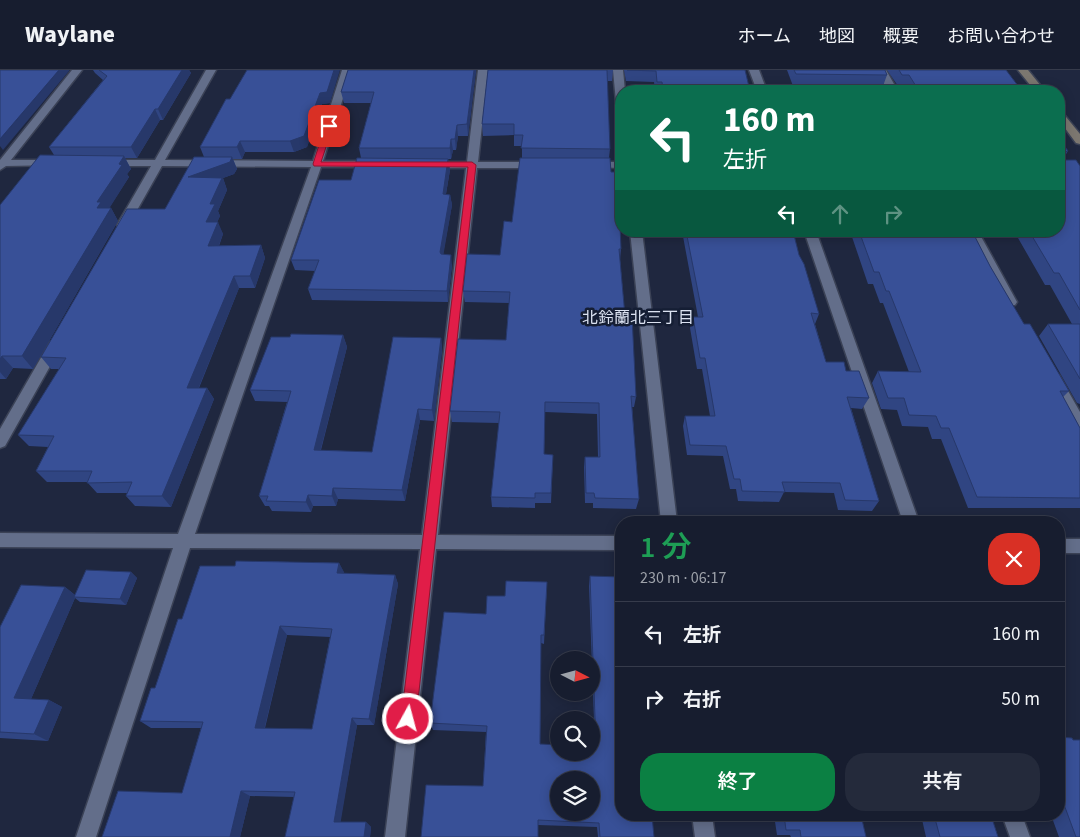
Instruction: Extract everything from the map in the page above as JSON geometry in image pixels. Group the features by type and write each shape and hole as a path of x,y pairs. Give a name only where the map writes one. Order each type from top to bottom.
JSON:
{"street":[{"path":"1,164 77,70"},
{"path":"118,233 210,70"},
{"path":"86,837 184,541 317,164 347,70"},
{"path":"395,837 483,70"},
{"path":"618,70 619,85"},
{"path":"754,70 760,85"},
{"path":"881,70 890,85"},
{"path":"1023,70 1035,85"},
{"path":"1065,122 1080,141"},
{"path":"1,164 70,163"},
{"path":"100,164 384,164"},
{"path":"423,164 552,165"},
{"path":"581,165 615,165"},
{"path":"637,237 668,516"},
{"path":"812,237 909,516"},
{"path":"975,237 1019,316"},
{"path":"0,442 59,338"},
{"path":"1047,366 1080,426"},
{"path":"0,540 615,543"},
{"path":"1065,546 1080,546"},
{"path":"703,821 705,837"},
{"path":"1014,821 1020,837"}],"building":[{"path":"0,70 59,70 0,139"},
{"path":"99,70 182,70 158,109 155,109 131,147 49,147 107,76"},
{"path":"247,70 334,70 327,92 320,93 304,136 290,141 240,141 237,147 200,147 226,99 230,99"},
{"path":"348,70 474,70 467,124 457,125 455,139 451,139 450,148 359,148 374,92 341,92"},
{"path":"488,70 607,70 610,149 521,148 523,135 514,135 514,124 482,124"},
{"path":"627,70 745,70 749,85 662,85 662,82 657,82 656,71"},
{"path":"794,70 885,70 887,75 796,74"},
{"path":"899,70 1006,70 1017,85 915,85 909,75 902,75"},
{"path":"40,155 124,156 119,164 122,165 97,202 101,202 97,208 111,208 22,356 2,356 0,359 0,205"},
{"path":"194,157 232,157 230,162 188,177 222,178 210,204 215,204 206,222 218,222 208,246 261,245 250,276 234,276 187,388 207,388 162,496 126,496 132,482 87,483 92,471 36,471 54,436 18,435 66,358 41,357 127,209 165,209"},
{"path":"357,158 448,159 443,194 450,195 440,252 441,254 451,255 447,291 308,289 319,260 291,260 319,180 351,180"},
{"path":"520,158 610,158 611,172 615,172 615,237 620,237 621,249 619,249 625,316 632,316 636,397 631,396 639,499 595,498 594,493 586,493 585,457 600,457 599,403 545,402 544,454 553,455 551,493 535,493 535,498 491,497 500,412 450,411 458,339 506,340 510,292 463,291 467,254 500,255 504,221 512,222"},
{"path":"1065,160 1076,160 1080,166 1080,310 1059,273 1054,273 1033,237 1065,237"},
{"path":"687,237 794,237 819,314 811,313 826,362 844,362 846,371 859,371 869,398 847,397 879,501 845,500 840,483 782,482 785,492 742,491 740,479 734,479 726,446 690,445 685,416 715,416 705,358 700,358 693,317 703,317"},
{"path":"861,237 975,237 1024,324 1030,324 1069,391 1060,391 1080,428 1080,498 977,497 949,428 941,428 936,416 909,415 904,398 888,398 878,371 921,372 889,291 886,291 879,272 874,272"},
{"path":"1048,324 1080,324 1080,379"},
{"path":"291,334 343,335 314,450 372,452 393,337 441,338 432,410 418,409 402,490 333,488 332,496 308,495 306,502 266,501 268,496 259,496 291,391 250,390 271,337 290,337"},
{"path":"236,561 339,563 337,573 395,575 369,719 352,718 334,822 366,822 364,837 285,837 295,792 241,791 230,837 102,837 118,791 182,793 203,722 140,721 151,688 155,688 178,619 182,619 200,566 235,566","holes":["280,626 332,629 312,729 255,728"]},
{"path":"86,570 131,572 120,599 74,597"},
{"path":"590,576 615,577 615,821 653,821 654,837 600,837 599,823 558,821 600,821 600,771 550,771 550,821 538,820 538,837 421,837 426,785 483,786 487,726 430,723 444,612 486,614 487,596 505,596 506,581 547,582 544,635 541,635 540,744 550,745 550,761 600,761 600,711 595,711 594,701 600,701 600,651 593,651"},
{"path":"21,585 65,587 14,698 49,700 34,734 0,732 0,627"},
{"path":"1065,737 1080,740 1080,837 1076,837 1065,807"},
{"path":"785,821 862,821 866,837 801,837 800,830 786,830"},
{"path":"936,821 993,821 998,837 940,837"}],"district":[{"name":"北鈴蘭北三丁目","path":"638,317"}],"route":[{"path":"329,126 317,164 472,165 408,719"}]}
